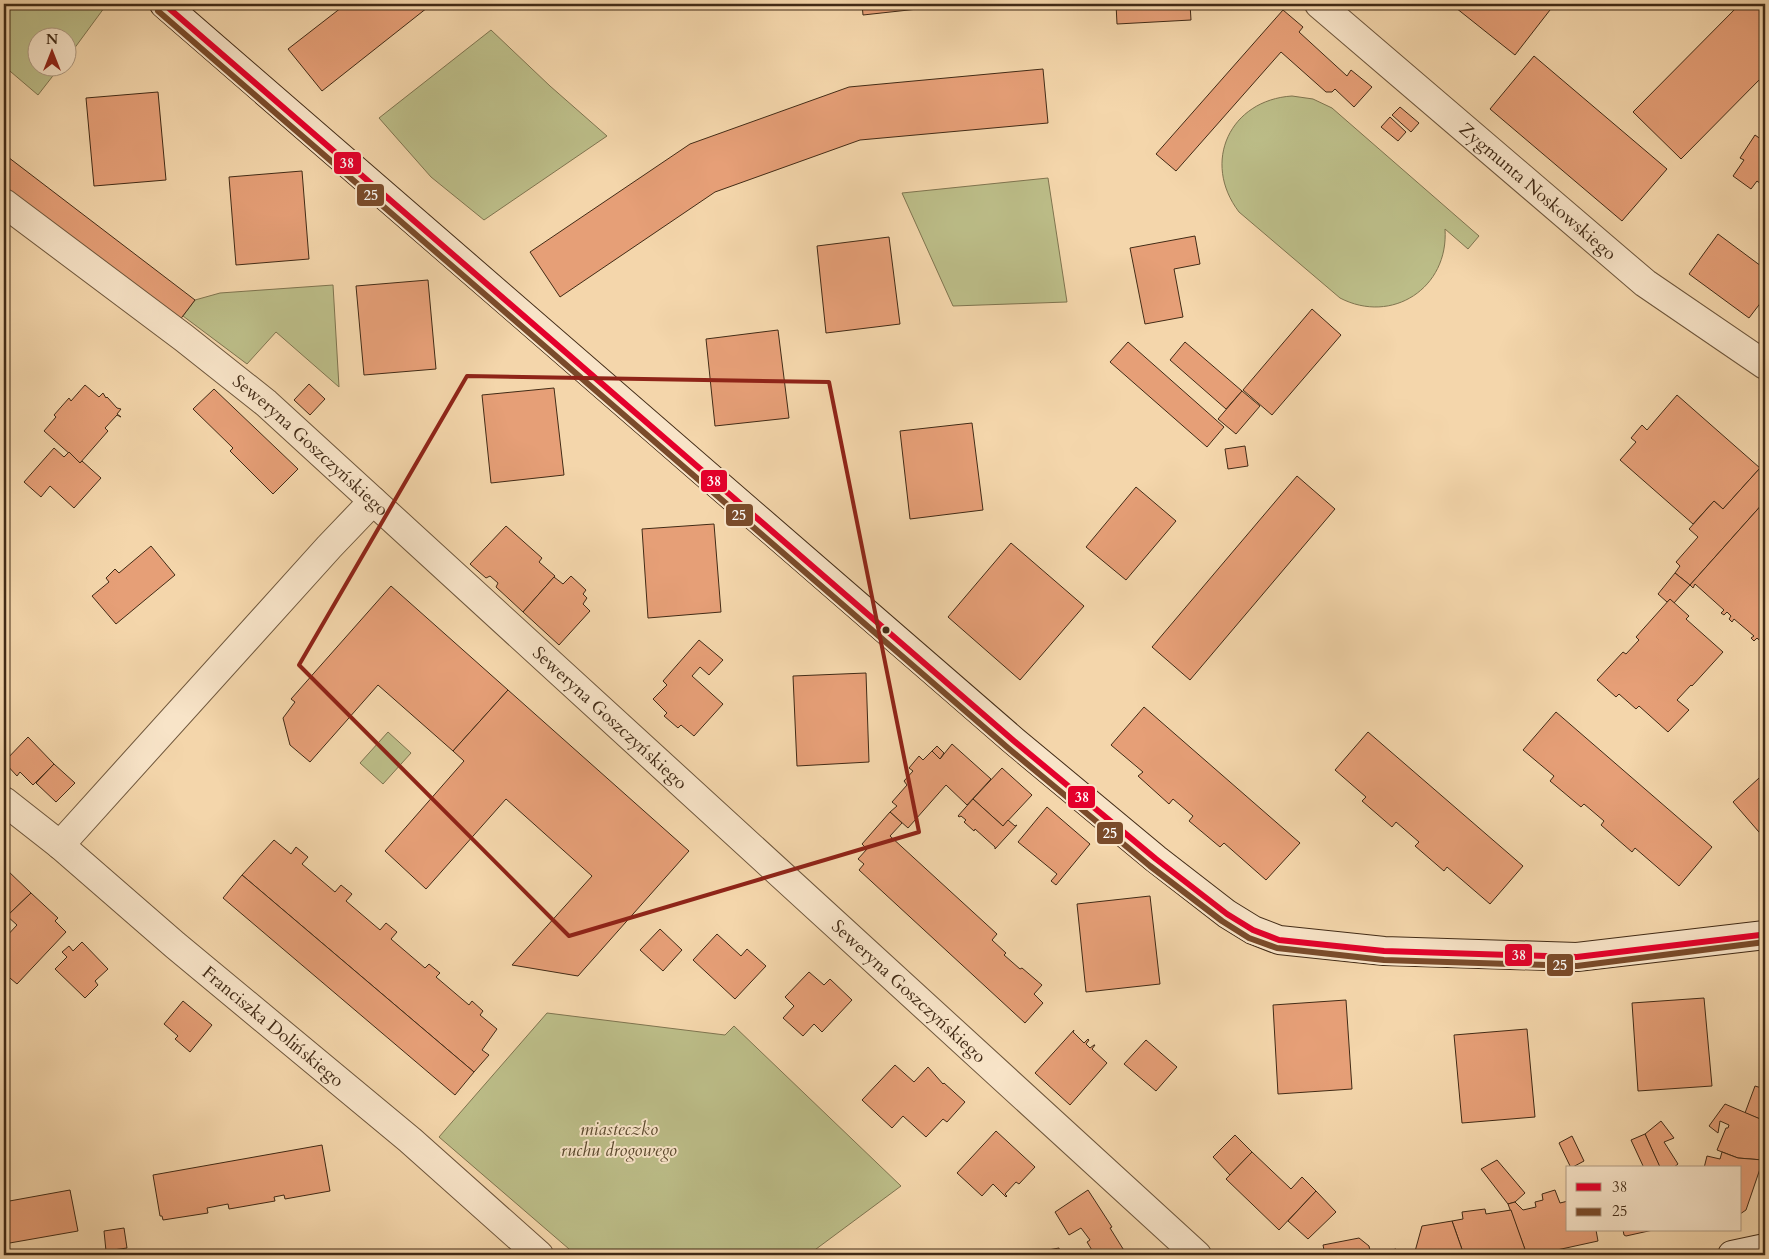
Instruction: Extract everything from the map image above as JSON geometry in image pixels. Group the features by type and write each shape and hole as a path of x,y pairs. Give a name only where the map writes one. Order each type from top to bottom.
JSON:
{"street":[{"path":"164,4 1020,746 1227,914 1253,930 1279,940 1384,951 1577,957 1760,938"},
{"name":"Zygmunta Noskowskiego","path":"1319,4 1645,283 1765,365"},
{"name":"Seweryna Goszczyńskiego","path":"4,203 184,338 259,397 1197,1255"},
{"path":"60,846 329,547 373,501"},
{"name":"Franciszka Dolińskiego","path":"4,801 410,1140 539,1255"},
{"path":"1732,1255 1765,1248"}],"highlighted area":[{"path":"467,376 829,382 919,832 569,936 299,665"}],"green space":[{"path":"4,4 107,4 78,43 78,28 28,28 28,78 51,78 38,95 4,66"},
{"path":"491,30 550,86 607,136 484,220 431,177 379,118"},
{"path":"1292,96 1313,99 1332,108 1479,236 1468,249 1445,229 1444,250 1438,268 1427,284 1414,296 1397,304 1379,307 1360,305 1340,298 1239,212 1228,193 1223,173 1223,154 1228,137 1238,121 1252,109 1270,100"},
{"path":"1048,178 1067,302 953,306 902,193"},
{"path":"333,285 339,387 276,332 247,364 183,316 195,300 220,293"},
{"path":"388,732 411,753 383,784 360,763"},
{"name":"miasteczko ruchu drogowego","path":"547,1013 725,1035 734,1026 901,1186 808,1255 576,1255 439,1137"}],"building":[{"path":"346,4 432,4 322,91 288,49"},
{"path":"862,4 936,4 936,7 863,15"},
{"path":"1116,4 1190,4 1191,20 1117,24"},
{"path":"1451,4 1542,4 1550,10 1515,55"},
{"path":"1740,4 1765,4 1765,74 1681,159 1633,112"},
{"path":"1283,10 1303,27 1299,32 1347,76 1351,70 1372,87 1354,107 1335,89 1332,92 1326,92 1281,52 1176,171 1156,154"},
{"path":"1534,56 1667,169 1622,221 1490,109"},
{"path":"1043,69 1048,123 860,140 715,192 560,297 530,252 690,144 849,87"},
{"path":"158,92 166,180 94,186 86,98"},
{"path":"1400,107 1419,123 1411,132 1392,115"},
{"path":"1390,117 1406,132 1398,141 1381,127"},
{"path":"1755,135 1765,142 1765,187 1757,181 1751,189 1733,176 1744,160 1740,158"},
{"path":"4,154 195,300 179,321 4,187"},
{"path":"302,171 309,259 236,265 229,177"},
{"path":"1718,234 1765,269 1765,297 1749,318 1689,274"},
{"path":"1195,236 1200,264 1174,269 1183,317 1145,324 1130,248"},
{"path":"889,237 900,324 826,333 817,246"},
{"path":"428,280 436,369 364,375 356,286"},
{"path":"1312,309 1341,335 1272,415 1243,390"},
{"path":"778,330 789,418 715,426 706,339"},
{"path":"1128,342 1224,427 1207,447 1110,362"},
{"path":"1185,342 1242,391 1226,409 1170,360"},
{"path":"309,384 325,399 310,415 294,400"},
{"path":"85,385 99,397 103,393 117,408 121,409 117,414 121,417 117,415 105,428 108,431 80,463 44,431 56,417 54,415 69,398 71,401"},
{"path":"554,388 564,475 491,483 482,395"},
{"path":"214,389 298,469 273,494 230,451 233,448 193,409"},
{"path":"1242,391 1260,406 1236,434 1218,419"},
{"path":"1677,395 1760,468 1723,509 1714,501 1693,524 1620,460 1636,442 1631,438 1642,425 1647,430"},
{"path":"972,423 983,510 910,519 900,431"},
{"path":"1245,446 1248,466 1228,469 1225,449"},
{"path":"54,448 64,457 69,452 80,463 82,461 101,478 74,508 50,486 41,497 24,482"},
{"path":"1760,468 1765,473 1765,501 1690,585 1675,573 1680,566 1676,562 1698,537 1689,529 1714,501 1723,509"},
{"path":"1297,476 1335,509 1190,680 1152,647"},
{"path":"1136,487 1176,521 1126,580 1086,547"},
{"path":"1765,501 1765,646 1757,638 1754,641 1751,638 1754,636 1734,619 1732,622 1729,619 1731,616 1727,612 1724,615 1721,613 1724,610 1695,584 1693,588 1690,585"},
{"path":"714,524 721,612 648,618 642,529"},
{"path":"506,526 542,558 539,562 555,576 523,612 496,587 498,583 490,576 486,578 470,564"},
{"path":"1011,543 1084,606 1020,680 948,617"},
{"path":"151,546 175,575 116,624 92,596 109,582 106,578 115,569 119,573"},
{"path":"1675,573 1690,585 1674,603 1670,599 1667,602 1658,594"},
{"path":"571,576 586,590 583,594 587,598 583,604 590,611 559,645 523,612 554,577 563,584"},
{"path":"391,586 508,690 453,751 378,685 310,762 290,745 283,718 295,702 291,699"},
{"path":"1670,599 1689,616 1686,619 1723,652 1677,700 1689,710 1668,732 1639,706 1636,709 1619,694 1616,697 1597,680 1623,652 1626,654 1639,640 1636,637"},
{"path":"699,640 723,660 709,675 700,667 692,676 723,704 694,736 681,725 678,728 664,716 667,713 653,699 667,685 663,681"},
{"path":"866,673 869,762 797,766 793,676"},
{"path":"508,690 689,851 578,976 512,965 592,876 506,799 426,889 385,851 464,761 453,751"},
{"path":"1144,707 1300,843 1266,880 1224,843 1220,847 1189,821 1193,816 1173,799 1169,804 1138,776 1143,772 1111,745"},
{"path":"1556,712 1712,847 1679,886 1635,848 1632,852 1601,825 1604,821 1584,804 1581,807 1550,781 1554,776 1523,750"},
{"path":"1368,732 1523,866 1490,904 1447,867 1444,871 1415,846 1419,842 1396,822 1392,827 1362,801 1366,797 1335,770"},
{"path":"28,737 54,764 33,785 20,772 17,776 4,762"},
{"path":"952,744 991,779 967,805 946,785 908,828 890,812 897,806 892,802 907,785 904,781 913,771 909,768 919,756 923,760 932,751 940,759"},
{"path":"937,746 944,753 940,759 932,751"},
{"path":"54,764 75,783 56,802 36,783"},
{"path":"1002,768 1032,795 1003,826 973,799"},
{"path":"1759,778 1765,785 1765,839 1733,802"},
{"path":"973,799 1003,826 1008,820 1015,826 1017,825 995,849 975,829 974,831 964,822 966,820 958,816"},
{"path":"1047,807 1090,844 1056,885 1051,881 1057,874 1018,842"},
{"path":"890,812 902,823 890,836 997,934 992,940 1006,953 1004,955 1042,985 1034,994 1043,1003 1025,1023 859,870 864,864 858,859 867,849 862,844"},
{"path":"274,840 291,854 296,847 308,857 302,864 335,892 341,885 352,894 346,901 380,930 386,923 397,932 391,939 425,968 429,964 440,973 436,977 469,1005 472,1001 483,1011 480,1015 497,1029 482,1050 489,1055 474,1072 242,875"},
{"path":"7,870 31,893 7,916 4,913 4,872"},
{"path":"242,875 474,1072 455,1095 223,898"},
{"path":"31,893 58,918 55,921 66,932 17,984 4,973 4,939 17,925 7,916"},
{"path":"1150,896 1160,984 1086,992 1077,904"},
{"path":"660,929 682,950 663,971 640,950"},
{"path":"717,934 741,956 747,949 766,966 735,999 693,960"},
{"path":"82,942 108,969 95,981 98,985 85,998 55,969 67,957 62,952 69,946 73,951"},
{"path":"809,972 824,985 830,979 852,1000 822,1032 814,1024 803,1036 783,1018 794,1006 785,997"},
{"path":"1704,998 1712,1086 1638,1091 1632,1003"},
{"path":"1346,1000 1352,1089 1278,1094 1273,1005"},
{"path":"183,1001 212,1025 190,1052 175,1039 178,1036 164,1024"},
{"path":"1527,1029 1535,1117 1462,1123 1454,1035"},
{"path":"1074,1030 1073,1032 1084,1043 1089,1040 1086,1044 1090,1048 1095,1045 1092,1049 1107,1063 1070,1105 1035,1073"},
{"path":"1146,1040 1177,1067 1156,1091 1124,1064"},
{"path":"895,1065 914,1082 928,1067 943,1084 965,1102 947,1122 943,1119 926,1137 903,1116 892,1128 862,1100"},
{"path":"1755,1086 1765,1089 1765,1121 1745,1113"},
{"path":"1725,1104 1765,1121 1765,1154 1763,1160 1738,1158 1717,1150 1729,1125 1720,1121 1718,1133 1709,1126"},
{"path":"1661,1121 1674,1138 1664,1142 1678,1164 1676,1166 1659,1166 1645,1134"},
{"path":"996,1131 1035,1167 1019,1184 1016,1182 1005,1194 1006,1197 993,1184 982,1196 957,1173"},
{"path":"1645,1134 1660,1166 1643,1166 1631,1140"},
{"path":"1235,1135 1252,1152 1230,1175 1213,1157"},
{"path":"1572,1136 1584,1161 1575,1166 1570,1166 1559,1143"},
{"path":"322,1145 330,1191 285,1199 284,1195 274,1197 275,1201 229,1209 228,1204 207,1208 208,1213 163,1220 162,1216 160,1216 153,1175"},
{"path":"1252,1152 1291,1189 1302,1177 1316,1191 1279,1230 1226,1179"},
{"path":"1722,1152 1738,1158 1763,1160 1746,1210 1742,1213 1742,1166 1704,1166 1707,1156 1720,1159"},
{"path":"1497,1160 1525,1193 1515,1202 1508,1204 1481,1169"},
{"path":"70,1190 78,1231 4,1244 4,1202"},
{"path":"1088,1190 1112,1227 1110,1228 1125,1252 1120,1255 1095,1255 1087,1242 1090,1240 1081,1228 1069,1235 1055,1212"},
{"path":"1555,1190 1560,1203 1566,1202 1566,1232 1596,1232 1598,1241 1527,1255 1508,1204 1515,1202 1523,1210 1536,1207 1535,1202 1543,1200 1542,1194"},
{"path":"1316,1191 1336,1212 1308,1239 1288,1221"},
{"path":"1485,1209 1486,1214 1511,1210 1527,1255 1464,1255 1452,1221 1463,1219 1462,1212"},
{"path":"1452,1221 1464,1255 1414,1255 1422,1226"},
{"path":"124,1228 127,1248 106,1251 104,1231"},
{"path":"1623,1232 1644,1232 1626,1236"},
{"path":"1359,1238 1369,1246 1371,1255 1313,1255 1312,1252 1324,1250 1323,1245"},
{"path":"1059,1248 1060,1255 1021,1255"},
{"path":"1396,1249 1397,1255 1370,1255"}],"transit line":[{"name":"38","path":"164,4 1014,741 1156,859 1227,914 1253,930 1279,940 1384,951 1577,957 1760,935"},
{"name":"25","path":"158,11 1008,748 1150,866 1222,921 1249,938 1277,948 1384,960 1577,966 1765,942"}]}
